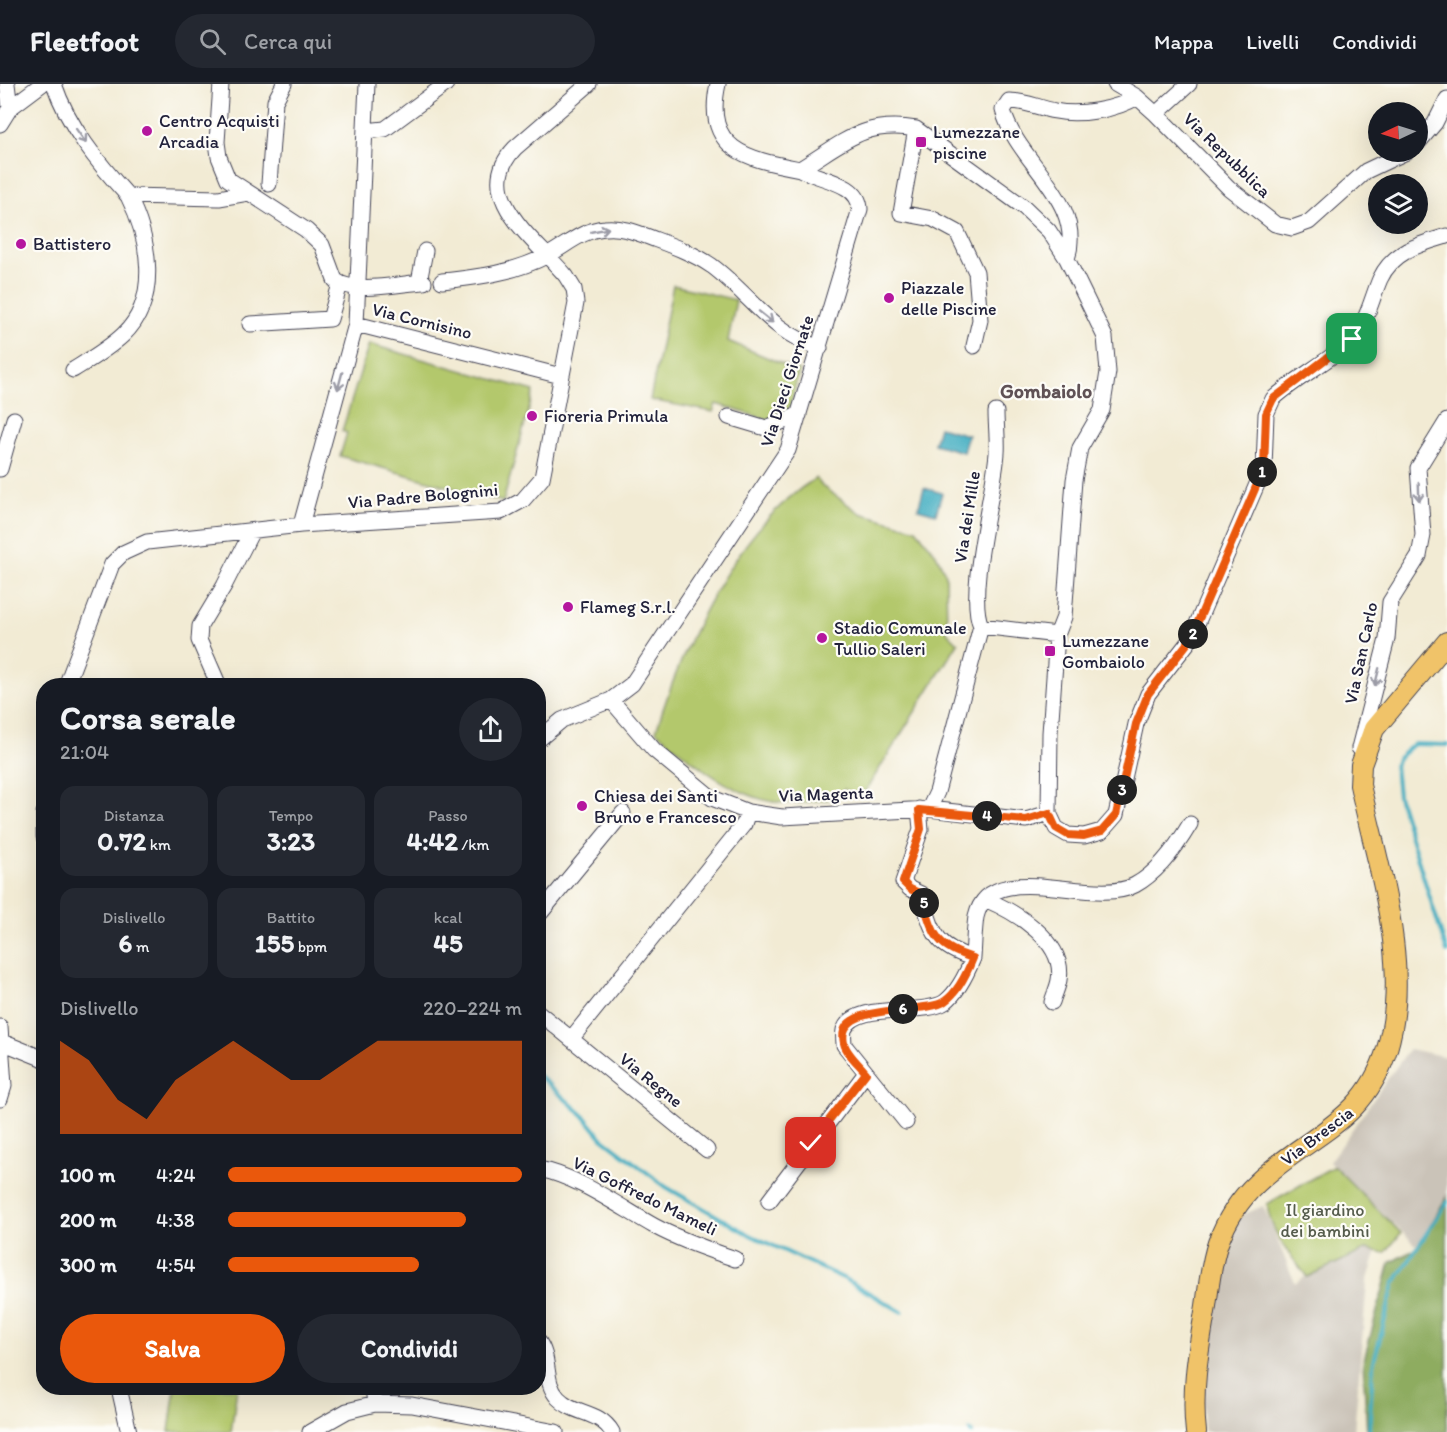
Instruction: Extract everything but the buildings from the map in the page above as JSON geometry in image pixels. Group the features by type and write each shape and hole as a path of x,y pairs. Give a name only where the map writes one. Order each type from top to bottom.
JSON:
{"main road":[{"name":"Via Brescia","path":"1197,1432 1196,1370 1214,1258 1225,1227 1235,1210 1257,1183 1358,1104 1376,1075 1392,1030 1396,986 1394,959 1390,927 1360,785 1361,765 1374,729 1447,642"}],"street":[{"path":"7,84 10,108"},
{"path":"0,124 10,108 42,84"},
{"path":"54,84 60,101 78,133 128,196 142,229 149,260 147,284 137,313 124,334 73,370"},
{"path":"221,84 217,142 219,157 228,178 306,230 322,245 335,280 340,284 356,288 422,282 425,251"},
{"path":"269,184 275,101 284,84"},
{"name":"Via Cornisino","path":"367,84 356,324 561,376"},
{"path":"365,131 385,129 446,84"},
{"name":"Via Padre Bolognini","path":"69,678 112,564 123,553 147,542 301,525 501,512 524,500 542,477 576,303 574,289 548,255 506,208 498,190 500,171 506,158 515,148 589,84"},
{"name":"Via Dieci Giornate","path":"546,733 562,720 611,700 632,684 788,450 860,208 859,200 850,189 800,169 758,161 739,154 721,136 715,116 718,84"},
{"name":"Via Repubblica","path":"1115,84 1137,97 1229,189 1275,224 1292,228 1309,222 1366,171 1385,162"},
{"path":"1156,114 1189,84"},
{"path":"1067,259 1072,244 1070,222 1045,178 1007,124 1003,110 1009,101 1021,101 1056,111 1083,112 1128,103 1137,97"},
{"path":"1428,131 1435,123 1447,99"},
{"path":"800,169 867,129 894,125 916,129 1025,208 1049,231 1067,259 1105,337 1108,372 1102,410 1080,448 1074,480 1064,616 1057,634 1050,733 1049,813 1056,828 1068,835 1084,836 1102,831 1116,815 1136,724 1148,694 1190,640 1264,468 1266,414 1273,399 1352,339 1369,315 1381,278 1397,256 1420,244 1447,236"},
{"path":"916,129 901,213 933,219 957,231 976,272 980,320 974,346"},
{"path":"128,196 219,198 248,193"},
{"path":"442,281 502,274 548,255 566,242 604,228 619,228 679,249 711,266 765,318 805,343 820,348"},
{"path":"250,324 330,319 340,284"},
{"path":"301,525 356,324"},
{"name":"Via dei Mille","path":"924,809 937,792 981,626 978,620 976,589 997,453 996,412"},
{"path":"729,417 766,429 799,415"},
{"path":"0,469 14,419"},
{"name":"Via San Carlo","path":"1361,765 1358,750 1387,639 1390,602 1419,556 1423,536 1418,468 1447,421"},
{"path":"216,678 200,640 200,626 224,586 252,531"},
{"path":"981,626 1057,634"},
{"name":"Via Magenta","path":"611,700 654,750 712,798 748,812 782,817 924,809 1026,820 1049,813"},
{"path":"924,809 921,829 903,882 910,889 921,894 939,941 950,952 973,958"},
{"path":"571,1039 744,824 748,812"},
{"path":"546,906 623,813"},
{"path":"906,1122 844,1045 844,1030 853,1019 891,1010 932,1008 946,1001 962,982 973,958 977,915 986,899 999,889 1020,885 1101,893 1135,885 1155,870 1179,842 1190,824"},
{"path":"986,899 1008,909 1043,936 1054,954 1060,978 1052,1002"},
{"name":"Via Regne","path":"546,1019 707,1150"},
{"path":"1,1034 36,1054"},
{"path":"0,1100 4,1086 1,1034"},
{"path":"769,1201 866,1073"},
{"name":"Via Goffredo Mameli","path":"546,1171 602,1196 688,1243 735,1259"},
{"path":"546,1364 548,1378 556,1396 566,1405 602,1418 612,1432"},
{"path":"121,1395 129,1432"},
{"path":"374,1395 375,1404"},
{"path":"310,1432 347,1411 375,1404 412,1405 556,1432"}],"shaded area":[{"path":"1409,1049 1447,1057 1447,1200 1417,1246 1329,1162"},
{"path":"1263,1206 1295,1283 1367,1239 1378,1247 1367,1282 1354,1432 1204,1432 1202,1371 1220,1268 1238,1217"}],"green space":[{"path":"673,285 736,300 728,341 799,371 789,413 772,421 716,404 713,412 650,400"},
{"path":"369,344 534,391 503,502 340,456 347,433 342,431"},
{"name":"Stadio Comunale Tullio Saleri","path":"816,478 822,486 860,513 916,529 936,554 946,575 947,632 958,643 861,798 844,789 839,798 782,803 757,798 726,784 696,764 656,731 681,661 716,590 737,557 761,526 787,500"},
{"name":"Il giardino dei bambini","path":"1334,1166 1401,1233 1385,1253 1367,1249 1307,1277 1276,1234 1267,1204"},
{"path":"1447,1196 1447,1432 1367,1432 1363,1363 1390,1263 1418,1248"},
{"path":"174,1395 236,1395 231,1432 169,1432"}],"water":[{"path":"939,427 968,435 963,452 934,444"},
{"path":"924,488 942,493 936,514 918,509"}],"waterway":[{"path":"1447,745 1414,744 1397,759 1395,766 1398,796 1447,952"},
{"path":"546,1082 583,1115 602,1138 666,1187 748,1234 845,1279 902,1312"},
{"path":"1369,1432 1373,1365 1394,1284 1447,1202"}],"place":[{"name":"Centro Acquisti Arcadia","path":"147,131"},
{"name":"Lumezzane piscine","path":"921,142"},
{"name":"Battistero","path":"21,244"},
{"name":"Piazzale delle Piscine","path":"889,298"},
{"name":"Fioreria Primula","path":"532,416"},
{"name":"Flameg S.r.l.","path":"568,607"},
{"name":"Stadio Comunale Tullio Saleri","path":"822,638"},
{"name":"Lumezzane Gombaiolo","path":"1050,651"},
{"name":"Chiesa dei Santi Bruno e Francesco","path":"582,806"}],"district":[{"name":"Gombaiolo","path":"1046,391"}],"route":[{"path":"811,1143 866,1073 844,1045 844,1030 853,1019 872,1013 932,1008 946,1001 962,982 973,958 950,952 939,941 930,923 921,894 910,889 903,882 921,829 919,810 928,809 1026,820 1049,813 1056,828 1068,835 1084,836 1102,831 1116,815 1136,724 1148,694 1190,640 1264,468 1263,439 1266,414 1273,399 1283,389 1352,339"}]}
